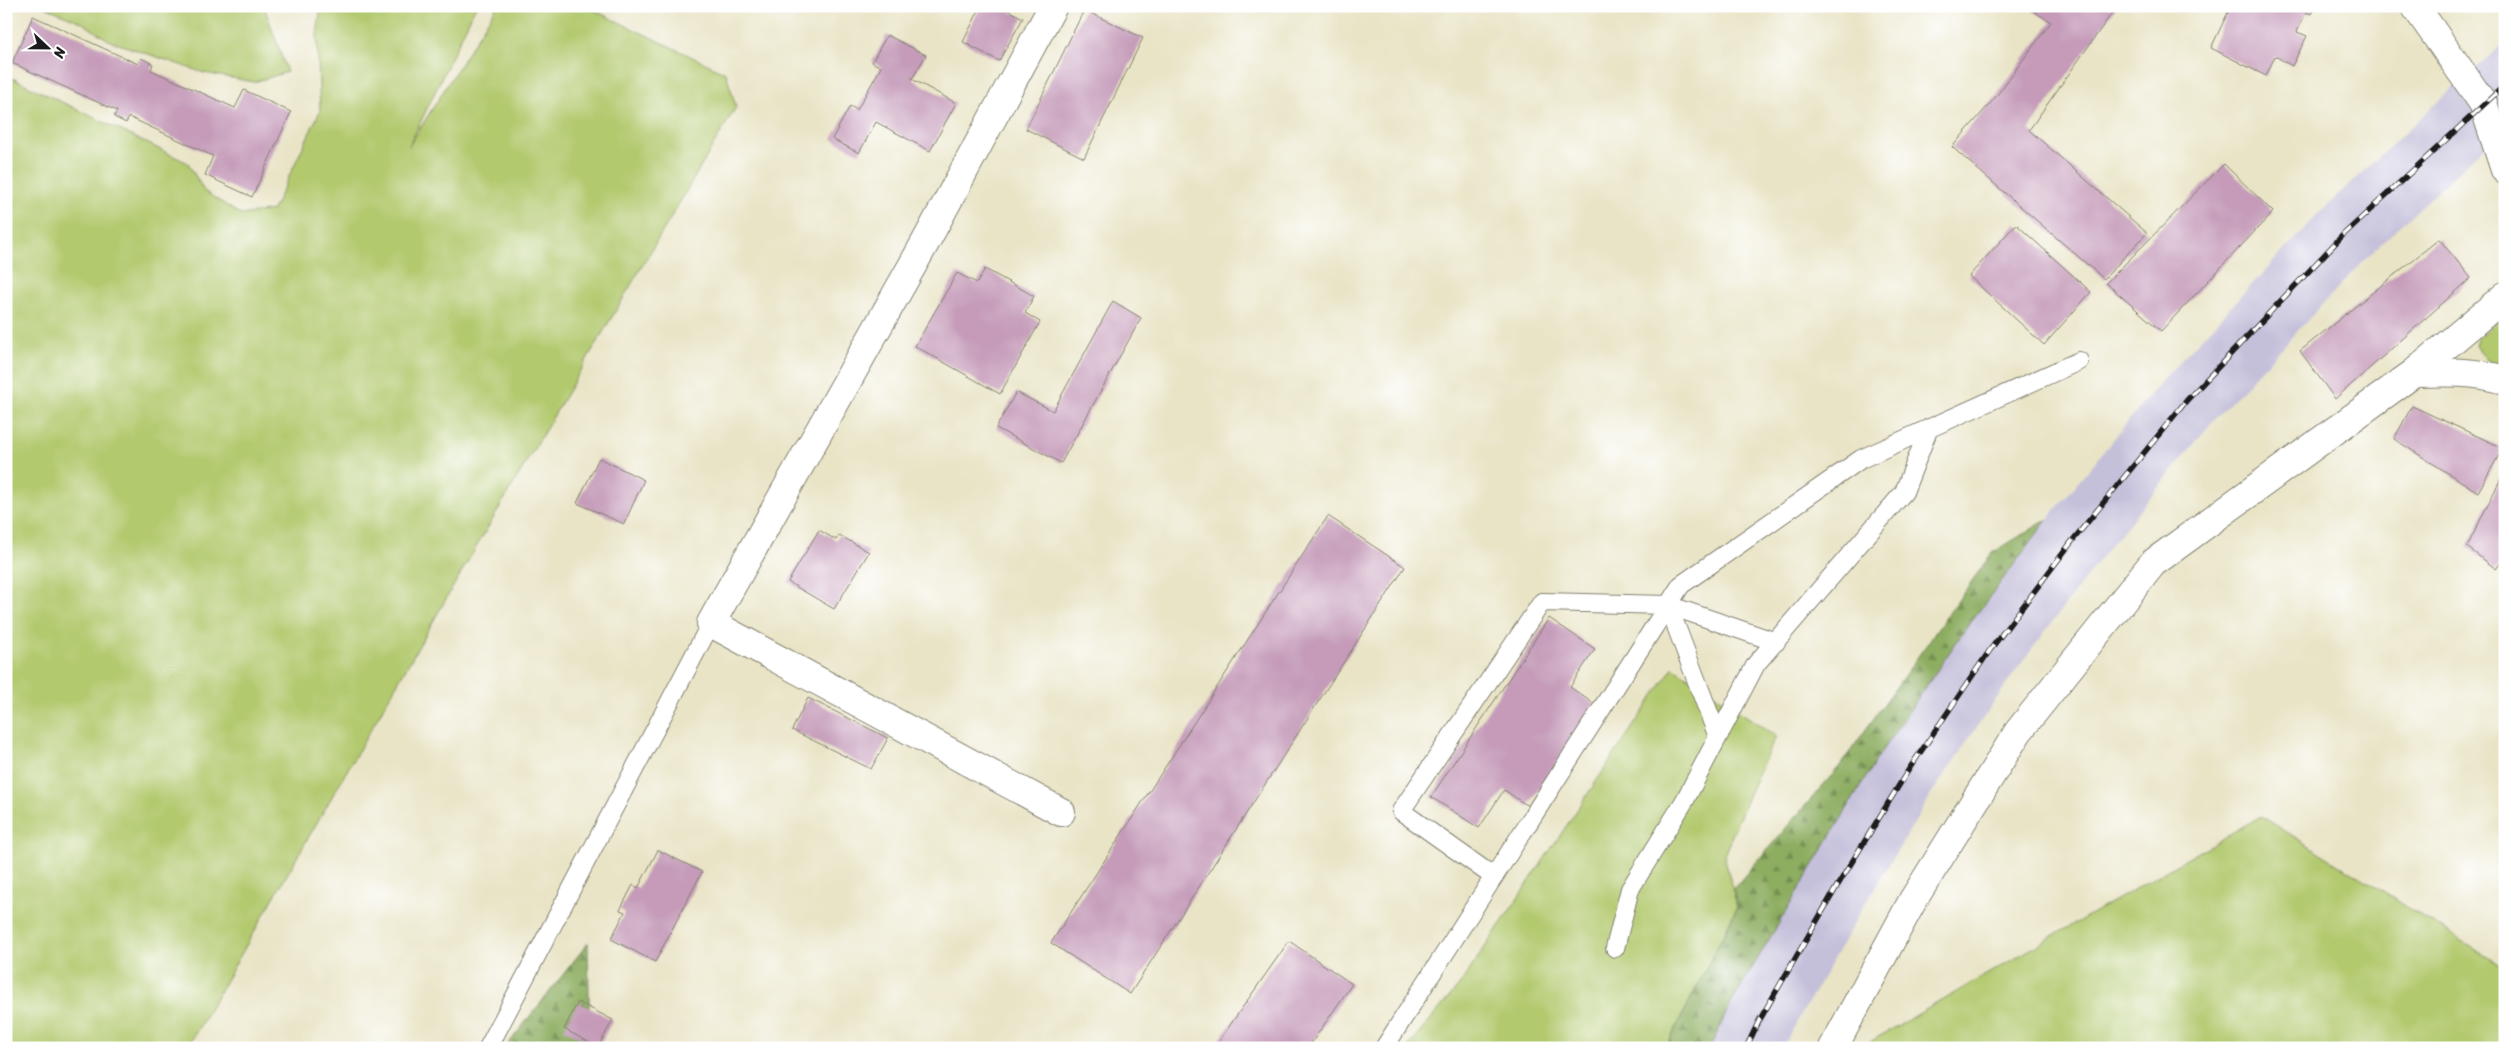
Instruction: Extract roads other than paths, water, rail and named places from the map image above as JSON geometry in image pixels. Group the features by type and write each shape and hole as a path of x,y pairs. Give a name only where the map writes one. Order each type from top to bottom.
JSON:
{"street":[{"path":"1053,6 924,243 711,623 1061,812"},
{"path":"2415,6 2483,103 2505,170"},
{"path":"1833,1048 1913,900 2018,732 2153,563 2414,373 2505,296"},
{"path":"2414,373 2455,372 2491,376 2505,380"}],"lane":[{"path":"1384,1048 1681,584 1861,459 2079,360"},
{"path":"1615,948 1630,889 1685,800 1756,664 1904,492 1929,428"},
{"path":"1494,877 1401,811 1542,602 1668,606 1776,642"},
{"path":"1668,606 1718,737"},
{"path":"488,1048 711,623"}],"railway":[{"path":"1746,1048 1759,1021 1836,888 1909,769 1990,650 2073,540 2187,400 2343,235 2505,85"}]}
